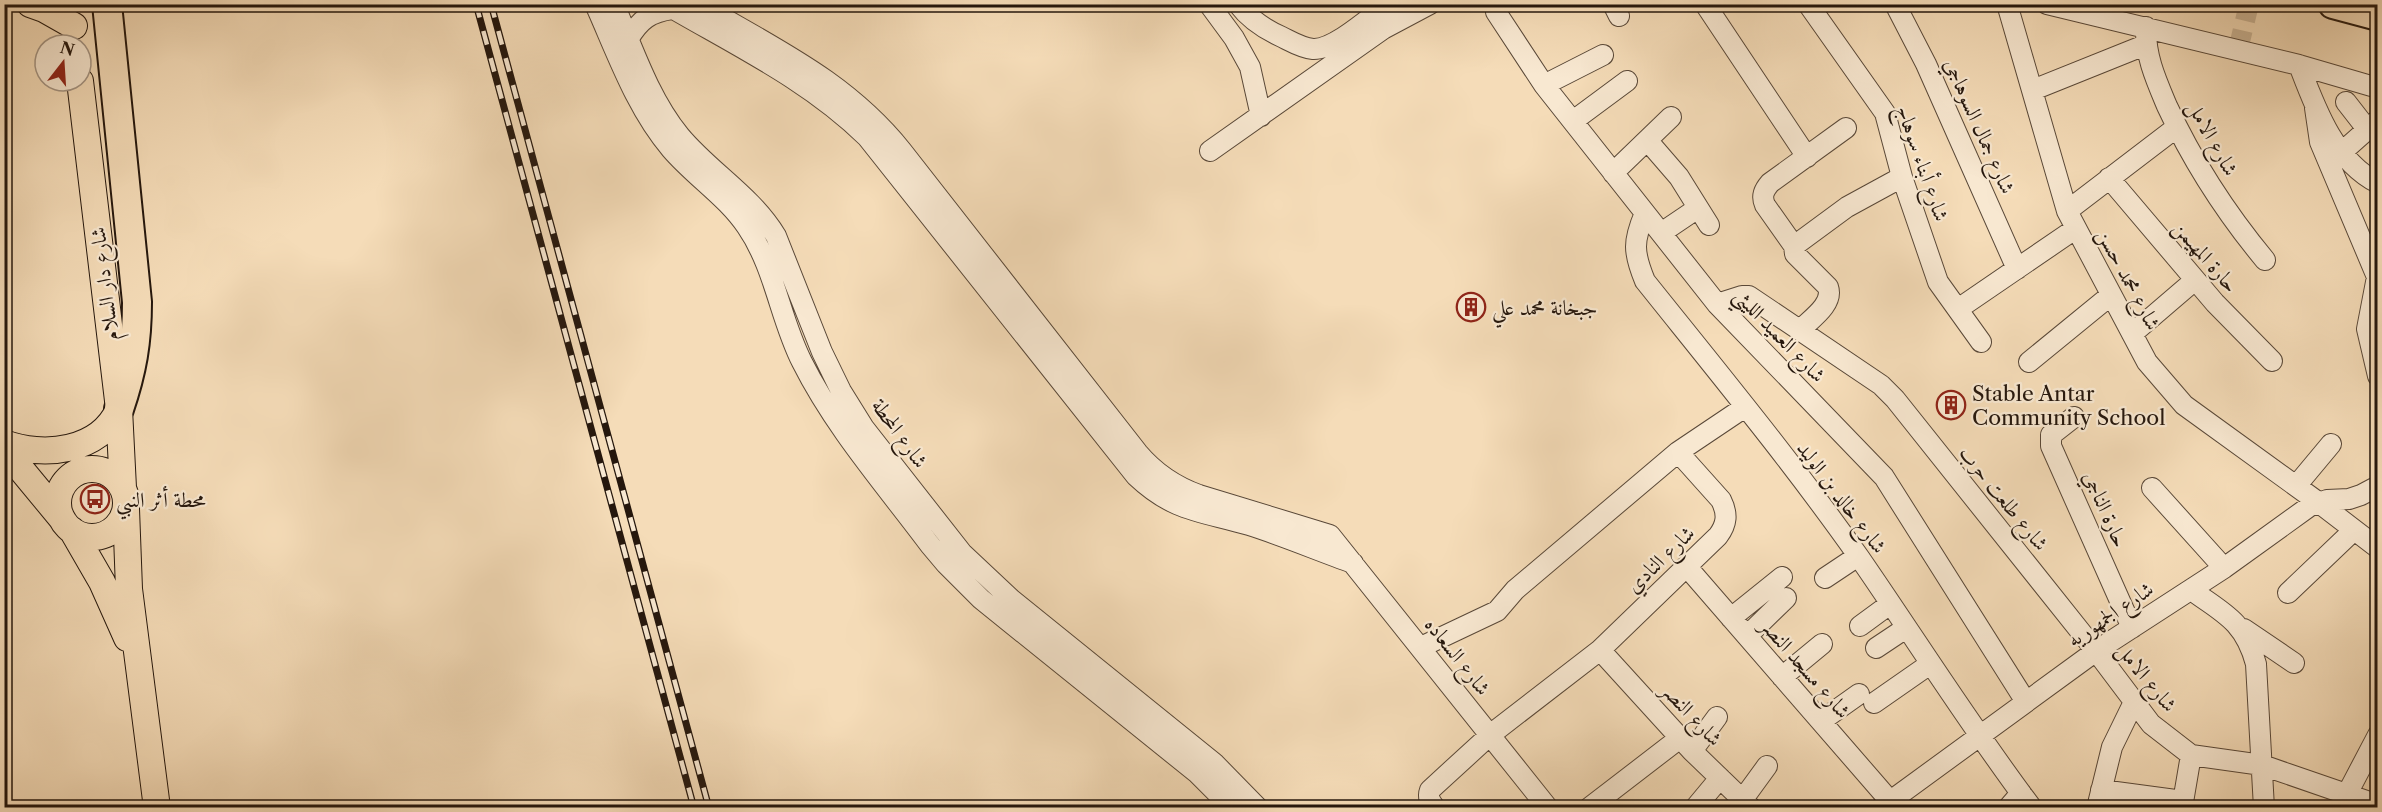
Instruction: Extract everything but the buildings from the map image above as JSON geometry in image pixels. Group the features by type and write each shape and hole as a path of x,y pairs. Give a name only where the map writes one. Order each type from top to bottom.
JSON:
{"highway":[{"path":"107,4 137,302 137,339 132,366 119,409"},
{"path":"2333,4 2378,16"}],"main road":[{"path":"30,4 73,25"},
{"name":"شارع دار السلام","path":"81,93 119,409 129,589 141,668 157,807"},
{"path":"4,444 44,452 72,447 97,434 119,409"},
{"name":"شارع دار السلام","path":"4,444 12,472 68,525 118,615 141,668"},
{"path":"97,469 112,475 125,499 119,524 105,534 88,537 68,525 58,504 61,488 72,475 80,471 97,469"}],"street":[{"name":"شارع المحطة","path":"594,4 638,98 658,133 684,163 736,213 757,243 792,339 822,398 930,545 981,599 1197,773 1232,807"},
{"name":"شارع المحطة","path":"614,4 651,90 670,123 695,152 753,204 766,219 776,236 822,352 841,391 864,428 947,536 994,585 1214,763 1258,807"},
{"path":"699,4 829,80 868,113 891,138 1138,453 1153,469 1185,489 1354,564"},
{"path":"1209,4 1234,38 1250,67 1261,116"},
{"path":"1238,4 1263,29 1304,47 1320,49 1334,43 1388,4"},
{"path":"1210,151 1383,29 1430,4"},
{"path":"1705,4 1807,157"},
{"name":"شارع أبناء سوهاج","path":"1808,4 1885,113 1902,177 1938,282 1981,342"},
{"name":"شارع جمال السوهاجي","path":"1895,4 1926,64 2017,269"},
{"name":"شارع محمد حسن","path":"2007,4 2071,220 2147,362 2184,405 2378,548"},
{"path":"2047,4 2145,36 2299,65 2378,88"},
{"path":"629,38 644,18 668,7 799,81 831,104 887,159 1136,476 1162,498 1185,509 1251,518"},
{"name":"شارع العميد الليثي","path":"1500,7 1544,85 1717,304 1884,477 2026,702"},
{"path":"1234,38 1254,22"},
{"path":"2033,90 2145,36"},
{"name":"شارع الامل","path":"2145,36 2156,80 2177,127 2209,184 2265,260"},
{"path":"1544,85 1603,55"},
{"path":"2299,65 2315,108 2342,152 2355,167 2378,183"},
{"path":"1573,121 1627,81"},
{"path":"2342,152 2372,124 2346,102"},
{"path":"2315,108 2320,142 2377,278 2367,329 2374,345 2378,376"},
{"path":"1614,173 1671,117"},
{"path":"1958,309 2017,269 2071,220 2109,178 2177,127"},
{"path":"1800,330 1826,303 1830,292 1828,286 1795,254 1794,246 1762,199 1764,190 1770,183 1846,128"},
{"path":"1647,140 1679,177 1709,225"},
{"path":"1794,246 1848,207 1902,177"},
{"name":"حارة المهيمن","path":"2109,178 2215,303 2272,361"},
{"path":"1660,233 1698,208"},
{"name":"شارع خالد بن الوليد","path":"1645,213 1636,235 1636,258 1645,281 1745,406 1858,556 2020,803"},
{"path":"2132,334 2195,280"},
{"path":"2029,362 2111,295"},
{"name":"شارع طلعت حرب","path":"1717,304 1749,296 1881,385 1895,399 2096,651"},
{"path":"1421,647 1497,611 1515,590 1678,452 1745,406"},
{"name":"حارة الناجي","path":"2074,417 2052,435 2051,446 2133,628"},
{"path":"2296,486 2331,444"},
{"name":"شارع النادي","path":"1435,807 1429,800 1430,790 1490,735 1600,650 1724,528 1727,519 1726,509 1678,452"},
{"name":"شارع الجمهوريه","path":"1885,804 2096,651 2224,568 2318,502 2349,499 2378,486"},
{"path":"2152,488 2224,568"},
{"name":"شارع السعاده","path":"1251,518 1330,535 1546,807"},
{"path":"2288,593 2354,530"},
{"path":"1825,578 1858,556"},
{"name":"شارع مسجد النصر","path":"1686,567 1821,721 1885,804"},
{"path":"1731,618 1782,577"},
{"path":"2191,590 2294,663"},
{"path":"1747,636 1786,598"},
{"path":"1860,626 1890,604"},
{"path":"2239,625 2250,644 2256,664 2264,807"},
{"path":"1876,648 1905,628"},
{"path":"1782,677 1822,644"},
{"name":"شارع النصر","path":"1600,650 1686,744 1747,803"},
{"name":"شارع الامل","path":"2096,651 2151,724 2191,755 2262,765 2378,805"},
{"path":"1821,721 1930,664"},
{"path":"2134,702 2112,747 2099,799 2182,804 2191,755"},
{"path":"1589,807 1686,744 1717,717"},
{"path":"2347,794 2378,735"},
{"path":"1747,803 1767,766"},
{"path":"1695,807 1720,778"}],"tunnel":[{"path":"2238,50 2249,4"}],"railway":[{"path":"476,4 694,808"},
{"path":"491,4 709,808"}],"place":[{"name":"جبخانة محمد علي","path":"1471,307"},
{"name":"Stable Antar Community School","path":"1951,405"},
{"name":"محطة أثر النبي","path":"95,499"}]}
